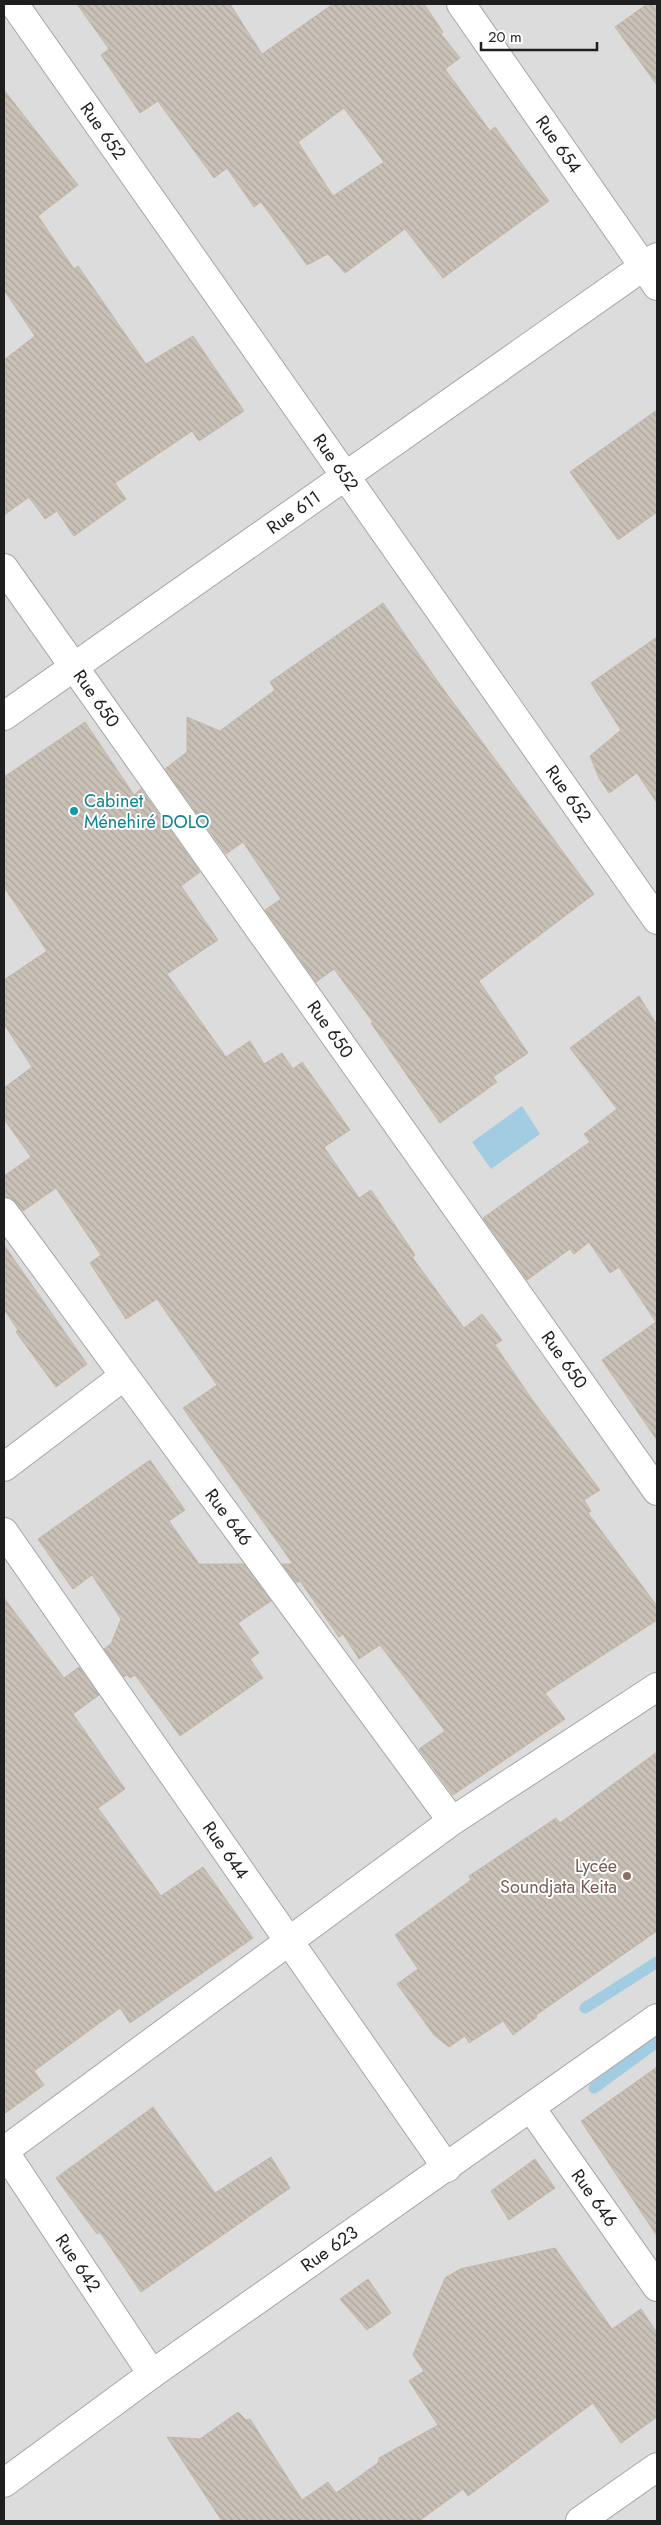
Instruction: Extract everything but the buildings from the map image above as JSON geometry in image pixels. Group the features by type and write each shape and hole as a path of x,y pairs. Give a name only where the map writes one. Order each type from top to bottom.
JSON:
{"street":[{"name":"Rue 652","path":"14,4 657,920"},
{"name":"Rue 654","path":"461,4 653,270"},
{"name":"Rue 611","path":"4,716 346,476 653,270"},
{"name":"Rue 650","path":"4,568 657,1490"},
{"name":"Rue 646","path":"4,1212 452,1822"},
{"path":"4,1467 124,1376"},
{"name":"Rue 644","path":"4,1532 447,2168"},
{"path":"4,2151 288,1940 452,1822 657,1687"},
{"name":"Rue 623","path":"4,2483 152,2374 447,2168 657,2018"},
{"name":"Rue 646","path":"532,2108 657,2287"},
{"name":"Rue 642","path":"4,2151 152,2374"},
{"path":"580,2521 657,2467"}],"shaded area":[{"path":"4,4 657,4 657,2521 4,2521"}],"water":[{"path":"522,1106 540,1134 491,1169 472,1142"}],"waterway":[{"path":"585,2008 657,1962"},
{"path":"594,2088 657,2042"}],"place":[{"name":"Cabinet Ménehiré DOLO","path":"74,811"},
{"name":"Lycée Soundjata Keita","path":"627,1876"}]}
